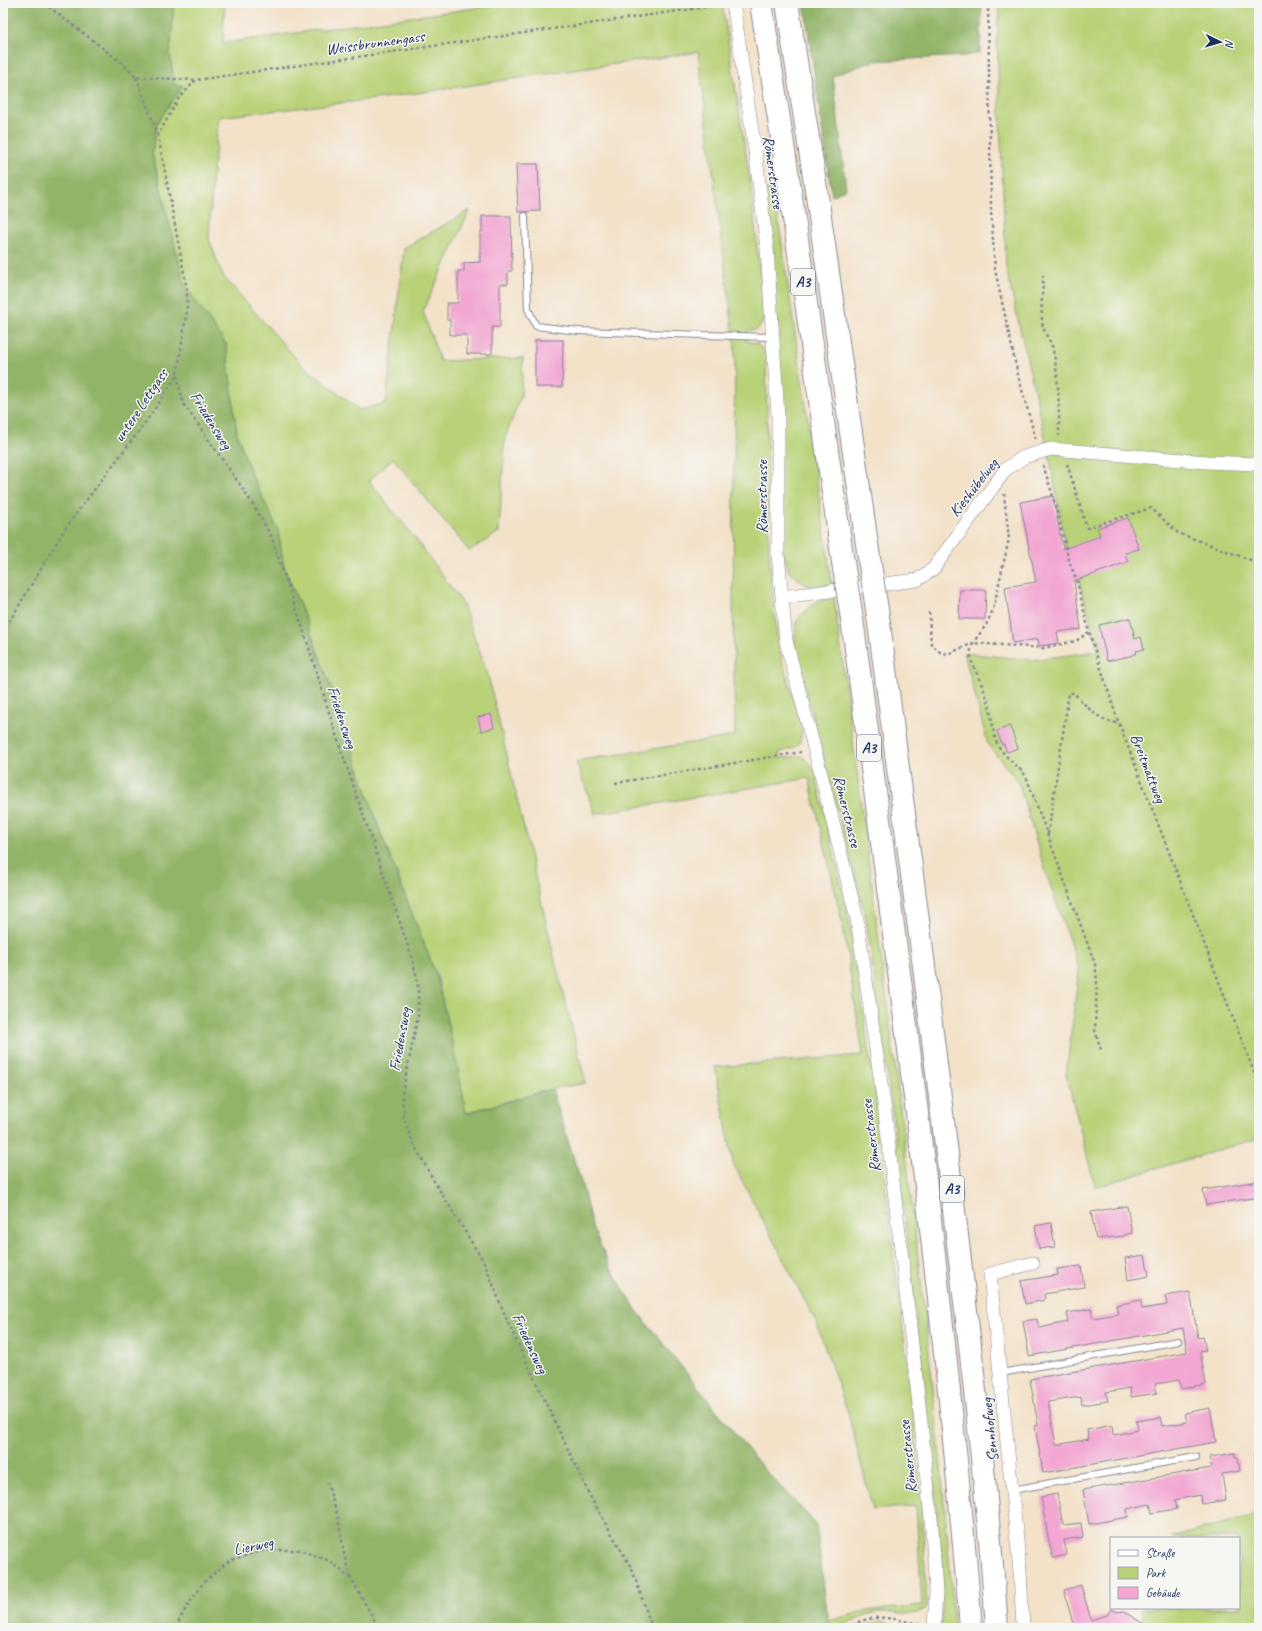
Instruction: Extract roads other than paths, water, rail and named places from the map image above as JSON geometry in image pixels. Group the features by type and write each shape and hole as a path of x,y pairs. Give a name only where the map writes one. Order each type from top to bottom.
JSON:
{"highway":[{"name":"A3","path":"761,3 790,190 852,619 886,877 955,1443 971,1628"},
{"name":"A3","path":"786,3 817,197 870,558 914,885 966,1304 990,1536 997,1628"}],"street":[{"name":"Römerstrasse","path":"733,3 766,241 778,416 778,554 786,641 815,749 857,919 884,1104 918,1398 932,1528 936,1592 934,1627"},
{"name":"Kieshübelweg","path":"782,597 917,580 933,569 1006,469 1024,457 1039,452 1051,449 1207,462 1259,464"},
{"name":"Sennhofweg","path":"1024,1628 1001,1373 990,1274 1033,1263"}],"lane":[{"path":"525,216 528,309 536,326 578,331 773,337"},
{"path":"1001,1373 1178,1341"},
{"path":"1012,1490 1196,1457"}]}
